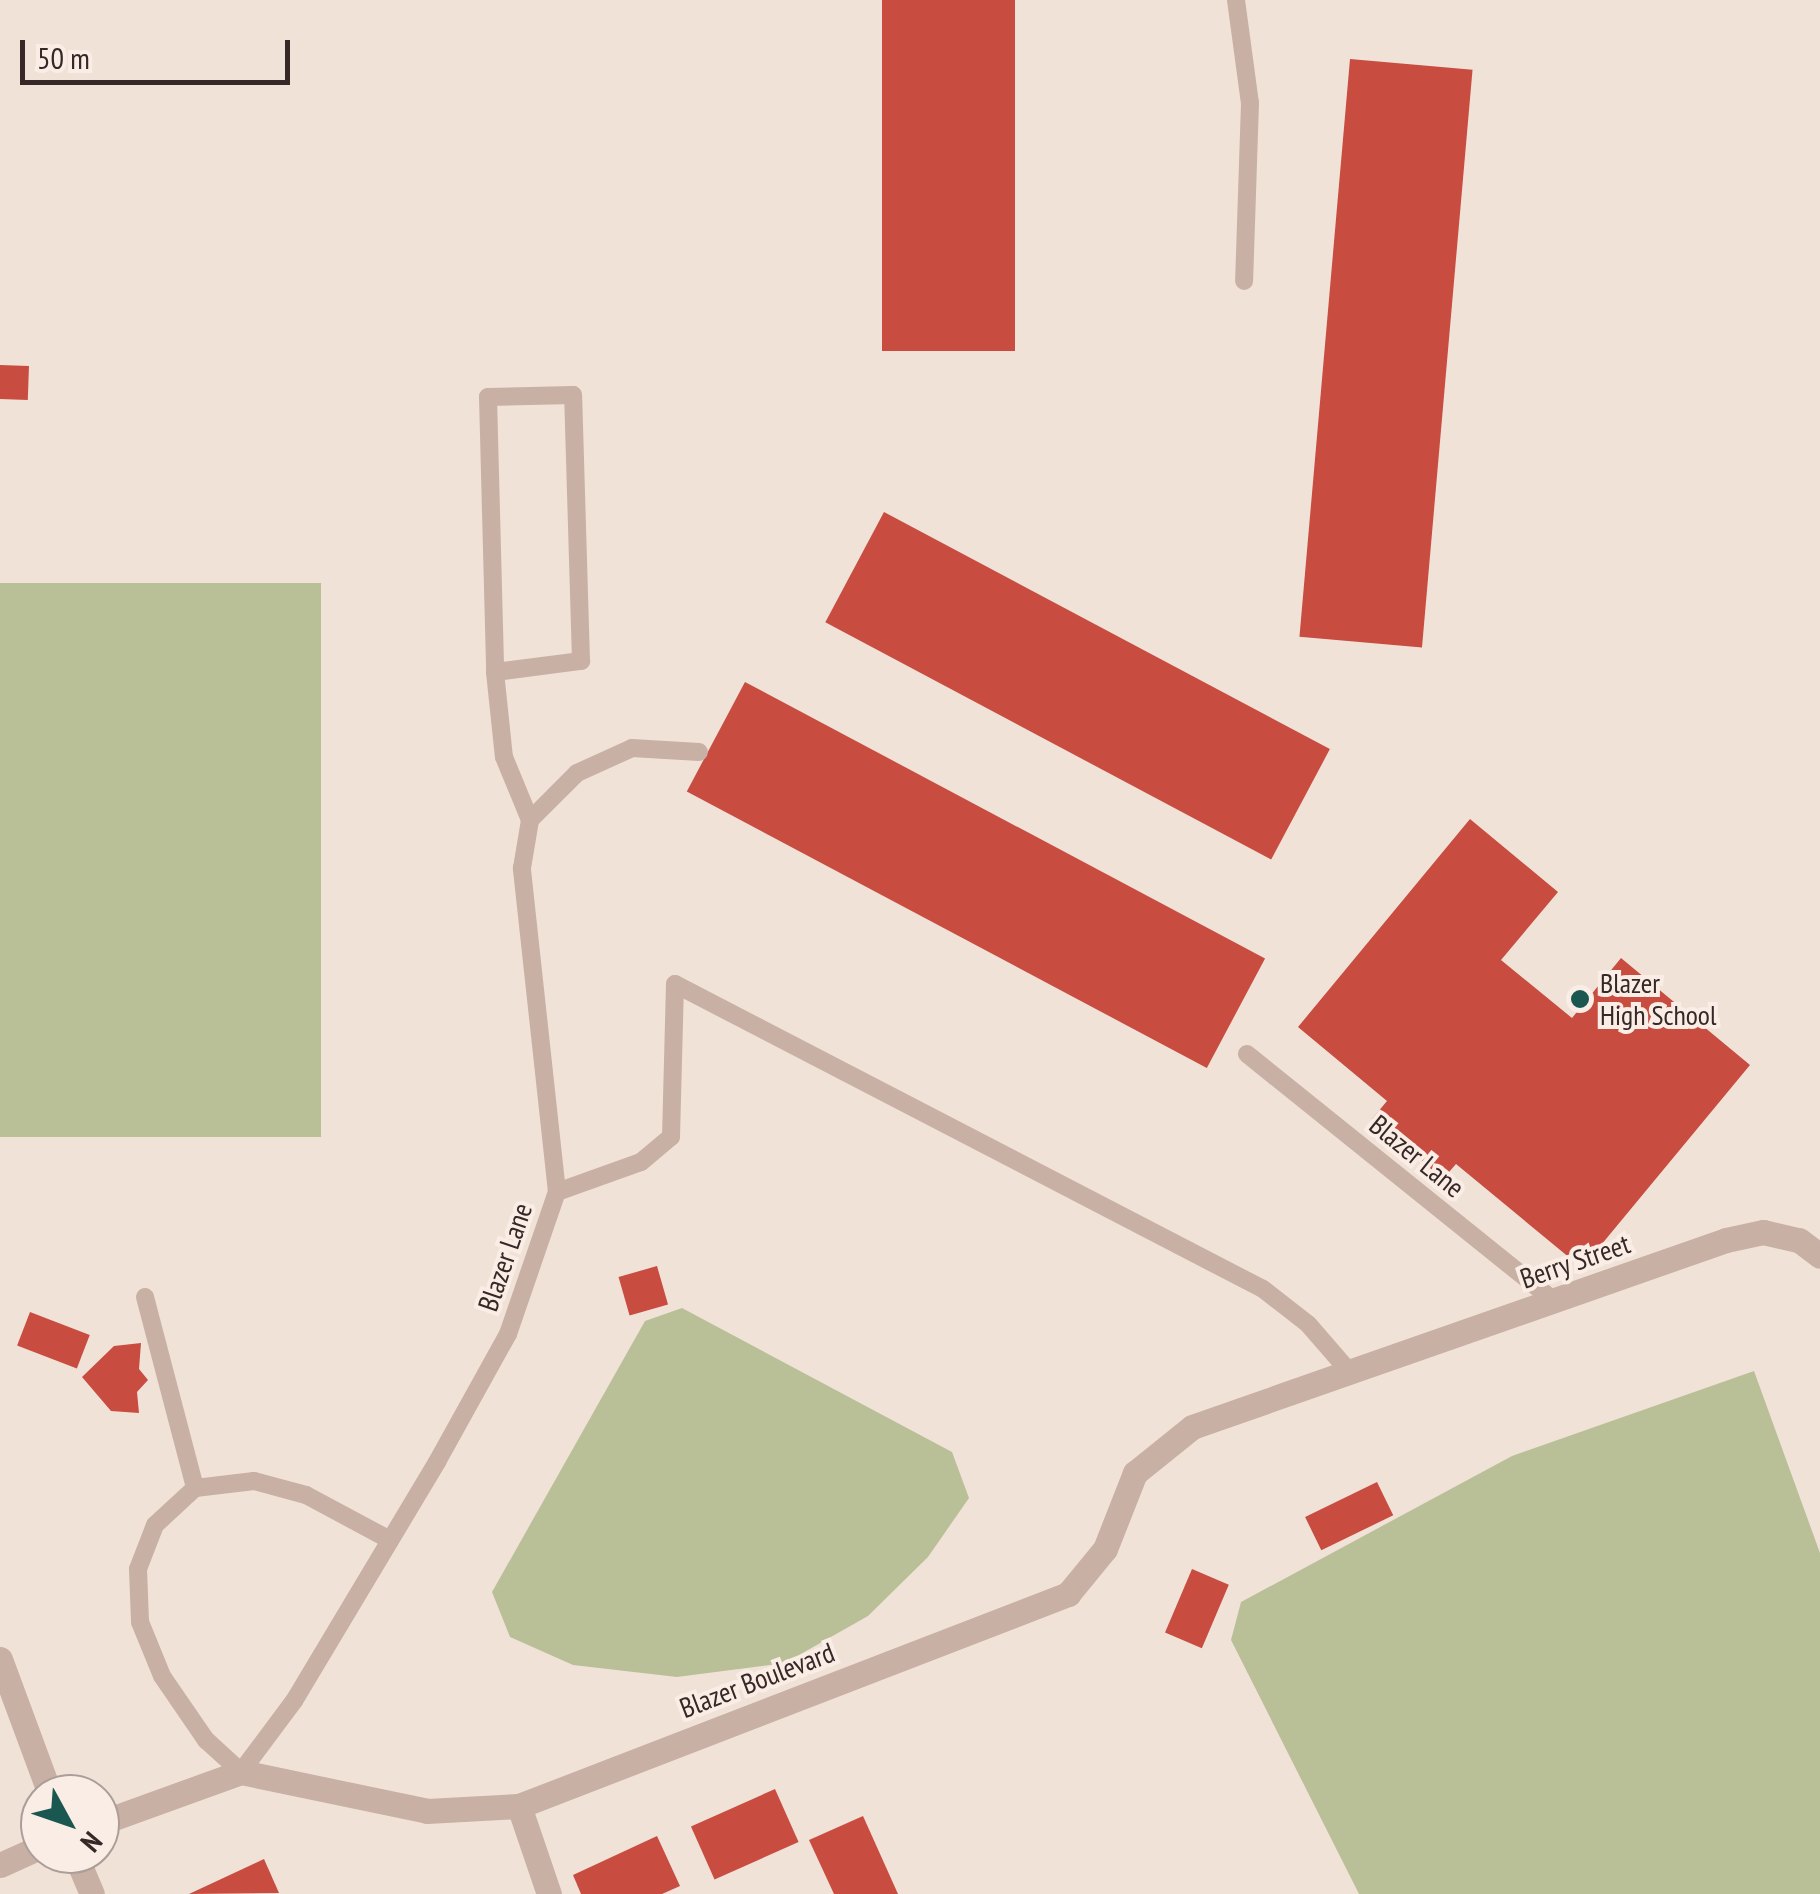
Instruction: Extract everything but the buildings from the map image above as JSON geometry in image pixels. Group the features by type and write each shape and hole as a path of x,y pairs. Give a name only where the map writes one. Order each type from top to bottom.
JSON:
{"street":[{"name":"Berry Street","path":"1348,1370 1763,1232 1798,1240 1820,1256"},
{"name":"Blazer Boulevard","path":"241,1772 428,1811 519,1806 1068,1594 1105,1549 1135,1474 1192,1426 1348,1370"},
{"path":"0,1659 43,1774"},
{"path":"120,1817 241,1772"},
{"path":"519,1806 549,1894"}],"lane":[{"path":"1236,0 1250,104 1244,281"},
{"path":"494,672 581,661 573,395 488,398 494,672 504,757 530,820 577,773 632,748 699,752"},
{"name":"Blazer Lane","path":"241,1772 294,1702 508,1334 557,1192 522,868 530,820"},
{"path":"557,1192 640,1162 671,1137 675,984 1263,1289 1308,1324 1348,1370"},
{"name":"Blazer Lane","path":"1247,1054 1554,1301"},
{"path":"145,1297 194,1488"},
{"path":"241,1772 206,1740 162,1676 140,1622 138,1568 156,1525 194,1488 254,1480 306,1495 390,1540"}],"green space":[{"path":"0,583 321,583 321,1137 0,1137"},
{"path":"682,1308 952,1452 969,1498 928,1557 868,1616 785,1663 677,1677 573,1665 510,1637 492,1592 645,1321"},
{"path":"1754,1371 1820,1553 1820,1894 1359,1894 1231,1640 1241,1602 1512,1456"}],"place":[{"name":"Blazer High School","path":"1580,999"}]}
